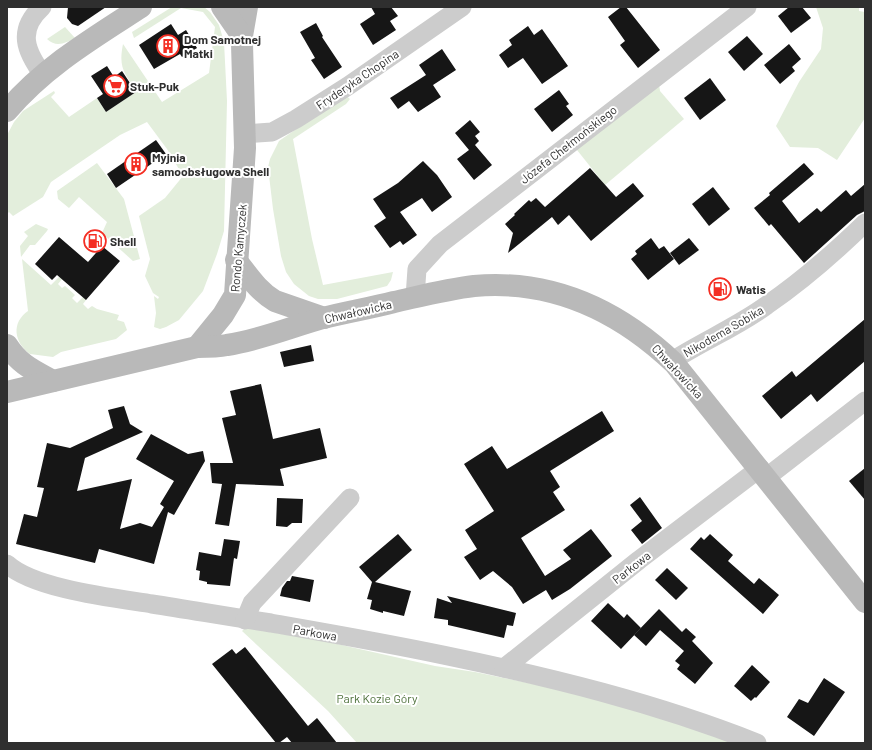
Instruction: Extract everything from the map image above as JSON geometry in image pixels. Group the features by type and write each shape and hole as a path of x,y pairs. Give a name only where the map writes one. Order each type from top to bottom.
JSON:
{"main road":[{"path":"7,110 18,97 63,58 141,7"},
{"path":"222,7 242,36"},
{"name":"Rondo Kamyczek","path":"197,347 223,315 235,295 236,260 243,191 245,134 242,36 247,7"},
{"path":"236,260 257,287 268,297 275,301 324,318"},
{"name":"Chwałowicka","path":"197,347 226,346 271,335 324,318 476,286 502,286 540,289 582,301 616,317 645,338 672,361 865,602"},
{"path":"7,346 22,364 53,381"},
{"path":"7,392 197,347"}],"street":[{"path":"42,7 28,24 26,35 35,61 44,76"},
{"name":"Fryderyka Chopina","path":"245,134 272,132 296,119 348,86 462,7"},
{"name":"Józefa Chełmońskiego","path":"414,298 417,269 440,244 747,7"},
{"name":"Nikodema Sobika","path":"672,361 767,306 838,249 865,223"},
{"name":"Parkowa","path":"504,668 639,560 865,401"},
{"path":"245,620 252,603 350,498"},
{"name":"Parkowa","path":"7,564 28,577 59,586 122,600 442,654 504,668 613,695 701,721 758,743"}],"green space":[{"path":"172,7 204,7 210,12 219,25 224,42 227,101 224,231 203,291 179,320 160,329 154,327 156,313 154,296 158,299 159,297 153,293 145,276 150,259 139,216 165,198 183,176 167,149 147,122 120,135 51,182 43,197 13,216 9,212 7,214 7,135 14,122 23,111 54,91 55,93 51,97 69,117 97,98 106,112 136,92 122,65 121,59 123,44 162,102 209,73 215,27 203,12 181,8 134,38 132,32"},
{"path":"816,7 859,7 859,11 865,12 865,118 837,160 818,148 790,147 776,126 799,82 821,49 823,28"},
{"path":"65,27 75,38 61,44 50,42 47,39"},
{"path":"659,84 660,91 684,119 605,185 573,145"},
{"path":"345,95 350,99 346,104 293,139 312,239 323,285 393,272 391,280 387,286 337,299 318,299 309,296 294,284 286,272 281,256 268,167 270,159 279,141"},
{"path":"97,163 124,199 140,259 133,261 102,233 107,222 79,197 69,208 58,199 57,191"},
{"path":"36,224 48,229 35,245 30,245 21,257 20,246 28,236 24,232"},
{"path":"22,259 51,285 59,277 62,279 58,284 62,288 65,286 75,295 72,298 77,303 83,297 86,300 83,304 88,309 92,306 97,309 119,315 117,320 124,322 127,330 116,339 61,352 53,357 30,354 21,344 17,332 19,321 28,311"},
{"name":"Park Kozie Góry","path":"249,624 435,666 475,672 611,700 733,743 357,743 328,711 242,631"}],"building":[{"path":"68,7 106,7 78,26 72,24 67,18"},
{"path":"371,7 391,7 398,16 390,21 396,30 373,45 360,24 375,14"},
{"path":"621,7 626,7 660,50 638,68 620,45 625,41 608,17"},
{"path":"789,7 802,7 811,18 791,33 778,16"},
{"path":"316,23 323,36 322,37 342,67 324,79 311,60 315,58 300,32"},
{"name":"Dom Samotnej Matki","path":"171,24 178,35 186,30 197,48 182,57 180,54 154,69 139,45"},
{"path":"528,26 534,35 542,29 568,66 542,84 523,58 508,68 499,55 512,45 509,40"},
{"path":"747,36 763,54 744,71 728,52"},
{"path":"789,44 801,59 792,67 795,71 780,84 764,65"},
{"path":"442,49 456,70 433,85 441,97 418,112 409,101 398,109 390,98 426,75 419,65"},
{"name":"Stuk-Puk","path":"107,66 114,77 122,71 136,92 106,112 97,98 103,94 91,76"},
{"path":"710,78 726,100 700,120 684,98"},
{"path":"559,90 569,104 566,106 573,115 552,132 534,109"},
{"path":"470,120 480,132 475,136 479,141 475,145 492,165 474,180 457,159 469,150 455,133"},
{"name":"Myjnia samoobsługowa Shell","path":"156,140 166,154 116,188 107,174"},
{"path":"423,161 437,175 452,197 432,212 422,198 400,212 417,235 403,245 400,241 390,248 374,226 386,218 373,199 398,183"},
{"path":"804,163 814,174 782,201 799,223 817,208 821,212 846,190 851,196 865,184 865,211 857,215 804,263 771,224 769,226 754,208"},
{"path":"590,168 616,197 633,183 644,196 591,241 569,215 558,225 552,217 508,253 513,233 505,224 515,215 514,214 529,200 531,202 536,198 545,207"},
{"path":"713,187 730,209 709,226 692,204"},
{"path":"59,237 88,262 102,246 120,261 86,300 57,275 52,280 35,264"},
{"path":"651,238 659,249 664,246 674,259 648,280 631,259 637,254 635,251"},
{"path":"689,238 699,250 679,265 670,253"},
{"path":"865,319 865,361 817,402 811,394 781,419 762,396 792,371 796,377"},
{"path":"311,345 314,361 284,367 280,352"},
{"path":"261,384 273,439 320,428 327,458 280,469 284,486 236,484 229,526 215,524 222,484 212,483 210,463 233,463 222,418 236,415 230,391"},
{"path":"124,406 130,424 143,432 85,458 77,491 132,479 120,529 140,523 152,527 164,507 160,504 174,481 136,459 151,434 188,454 203,451 205,461 174,515 168,512 154,564 99,549 95,563 16,544 24,514 37,517 44,488 37,487 47,443 70,448 113,428 108,410"},
{"path":"602,411 614,431 550,471 560,487 553,492 565,510 521,538 545,576 571,559 563,550 591,529 612,556 570,589 552,600 546,590 523,604 512,587 493,571 480,580 464,557 477,549 465,530 494,511 464,464 492,446 507,469"},
{"path":"865,468 865,500 849,481"},
{"path":"640,497 662,528 642,544 631,530 642,521 630,505"},
{"path":"277,498 303,499 302,523 292,523 287,527 276,526"},
{"path":"398,534 412,550 375,582 411,591 404,616 383,611 383,613 370,609 372,600 367,599 372,582 359,567"},
{"path":"710,534 733,555 728,561 754,584 759,578 779,595 763,614 690,549 701,537 704,540"},
{"path":"224,539 240,541 237,559 234,558 230,586 207,584 207,582 199,580 200,571 196,570 199,552 221,556"},
{"path":"667,568 688,588 676,600 655,580"},
{"path":"292,576 314,580 310,602 280,596 282,588 287,581 290,581"},
{"path":"447,596 516,613 513,626 507,625 504,638 448,625 448,620 434,618 437,598 452,603"},
{"path":"608,603 624,618 627,614 641,628 621,649 591,621"},
{"path":"659,609 682,632 686,628 696,637 692,641 713,663 695,684 677,669 680,665 675,661 684,651 660,630 646,646 634,635"},
{"path":"245,647 308,726 317,718 337,743 292,743 287,737 279,743 276,743 212,664 232,649 236,654"},
{"path":"752,665 770,682 756,698 755,697 751,701 734,686"},
{"path":"824,678 845,692 814,736 787,717 799,699 808,703"}],"place":[{"name":"Dom Samotnej Matki","path":"168,46"},
{"name":"Stuk-Puk","path":"115,86"},
{"name":"Myjnia samoobsługowa Shell","path":"136,164"},
{"name":"Shell","path":"95,241"},
{"name":"Watis","path":"720,289"}]}
